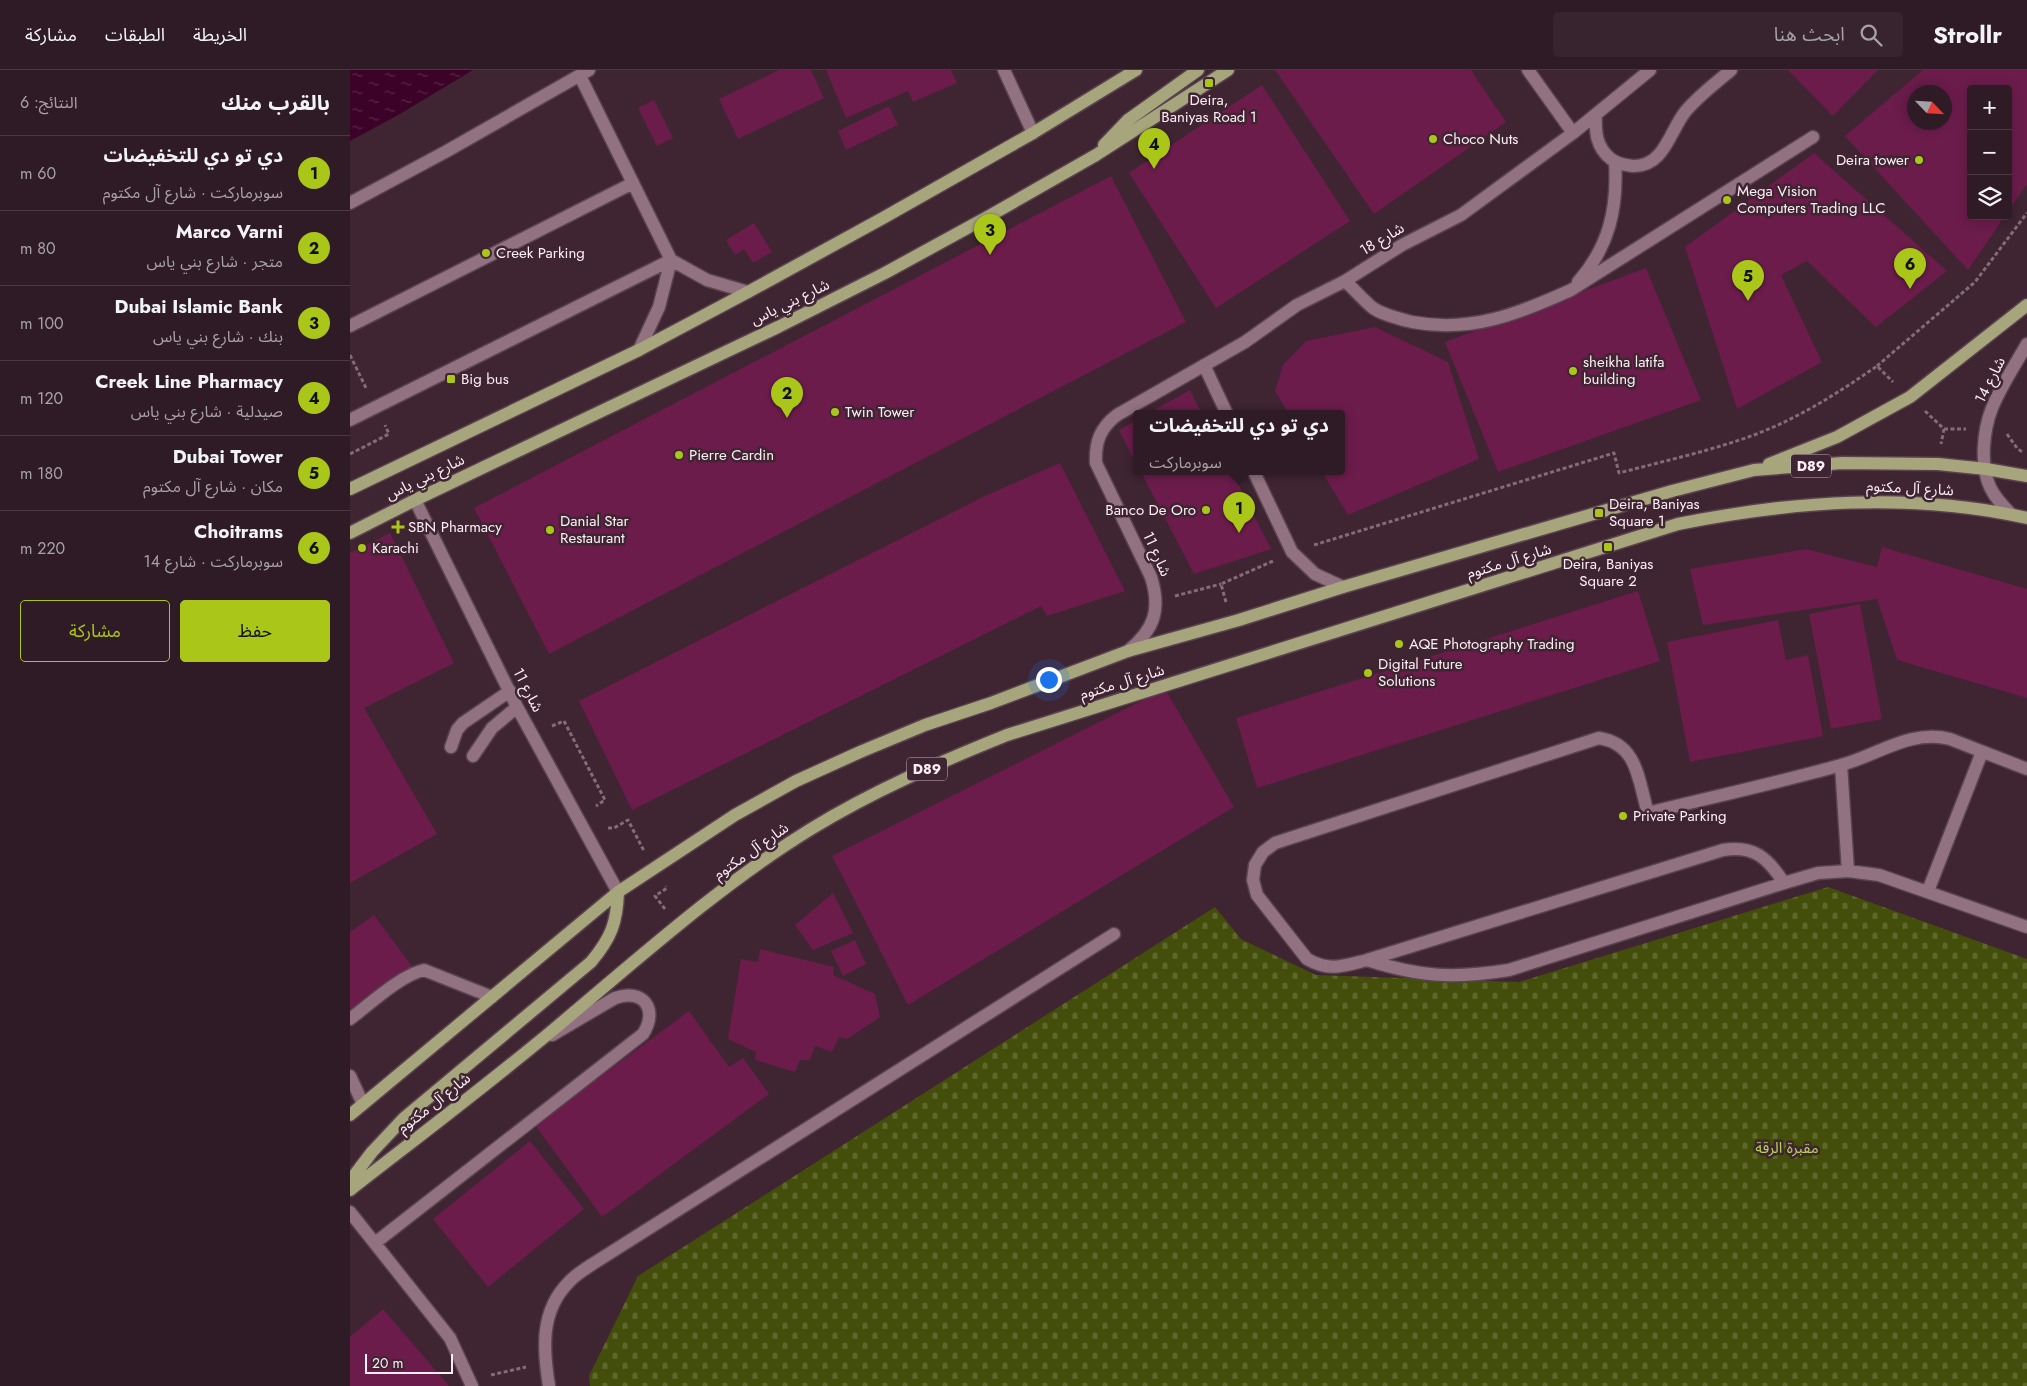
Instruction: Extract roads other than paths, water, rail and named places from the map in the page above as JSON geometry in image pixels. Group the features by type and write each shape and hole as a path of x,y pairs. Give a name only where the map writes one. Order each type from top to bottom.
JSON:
{"main road":[{"name":"شارع بني ياس","path":"350,490 639,350 748,292 1033,133 1136,70"},
{"path":"1096,154 1110,136 1128,120 1198,70"},
{"name":"شارع بني ياس","path":"350,533 415,500 778,328 885,273 975,224 1096,154 1228,70"},
{"path":"1754,470 1796,455 1837,437 1910,397 2027,305"},
{"name":"شارع آل مكتوم","path":"350,1115 618,892 653,867 735,814 796,781 925,725 991,703 1128,651 1232,622 1343,587 1672,491 1754,470 1842,463 1938,464 1986,468 2027,476"},
{"name":"شارع آل مكتوم","path":"350,1190 531,1048 678,925 751,869 811,829 875,794 932,766 1007,735 1678,524 1794,505 1853,502 1931,504 2012,514 2027,518"},
{"path":"350,1182 372,1152 404,1118 591,962 613,930 617,912 618,892"}],"street":[{"path":"1004,70 1033,133"},
{"path":"1528,70 1573,133"},
{"name":"شارع 18","path":"1117,416 1245,342 1297,304 1345,281 1402,245 1461,215 1573,133 1650,70"},
{"path":"1596,114 1595,128 1597,141 1604,153 1614,162 1625,165 1647,164 1657,158 1664,149 1686,110 1731,70"},
{"path":"350,203 584,73 633,183 671,260 707,280 727,288 748,292"},
{"path":"1345,281 1373,308 1402,320 1433,326 1464,326 1495,319 1533,307 1571,290 1813,137"},
{"path":"1571,290 1595,258 1611,221 1615,202 1614,162"},
{"path":"350,326 633,183"},
{"path":"639,350 659,306 671,260"},
{"path":"350,420 671,260"},
{"name":"شارع 14","path":"2012,514 1998,502 1990,486 1984,448 1986,429 1992,408 2027,344"},
{"path":"1204,365 1225,410"},
{"name":"شارع 11","path":"1117,416 1106,424 1099,436 1096,449 1096,463 1151,577 1156,593 1156,610 1151,626 1141,640 1128,651"},
{"path":"1255,475 1292,552 1315,574 1343,587"},
{"name":"شارع 11","path":"415,500 517,707 618,892"},
{"path":"451,747 457,730 463,723 510,691"},
{"path":"473,756 492,728 517,707"},
{"path":"1784,883 1772,864 1763,857 1744,849 1723,850 1367,960 1331,968 1318,965 1307,959 1257,894 1253,880 1255,865 1263,852 1275,843 1599,738 1612,740 1623,747 1632,758 1648,812 1841,765 1903,741 1926,736 1950,740 2027,769"},
{"path":"1928,891 1982,752"},
{"path":"1841,765 1848,871"},
{"path":"1367,960 1401,970 1437,976 1473,976 1509,970 1818,873 1848,871 1879,875 2027,927"},
{"path":"549,1386 545,1362 544,1334 552,1306 568,1282 591,1265 1114,934"},
{"path":"350,1018 400,982 424,970 492,997"},
{"path":"375,1243 643,1034 649,1025 650,1014 646,1003 637,996 625,994 615,998 531,1048"},
{"path":"350,1076 363,1104"},
{"path":"350,1212 450,1338 472,1383"}],"water":[{"path":"350,70 473,70 400,114 350,141"}],"place":[{"name":"Deira, Baniyas Road 1","path":"1209,83"},
{"name":"Choco Nuts","path":"1433,139"},
{"name":"Deira tower","path":"1919,160"},
{"name":"Creek Line Pharmacy","path":"1154,169"},
{"name":"Mega Vision Computers Trading LLC","path":"1727,200"},
{"name":"Creek Parking","path":"486,253"},
{"name":"Dubai Islamic Bank","path":"990,255"},
{"name":"Choitrams","path":"1910,289"},
{"name":"Dubai Tower","path":"1748,301"},
{"name":"sheikha latifa building","path":"1573,371"},
{"name":"Big bus","path":"451,379"},
{"name":"Twin Tower","path":"835,412"},
{"name":"Marco Varni","path":"787,418"},
{"name":"Pierre Cardin","path":"679,455"},
{"name":"Banco De Oro","path":"1206,510"},
{"name":"Deira, Baniyas Square 1","path":"1599,513"},
{"name":"SBN Pharmacy","path":"398,527"},
{"name":"Danial Star Restaurant","path":"550,530"},
{"name":"دي تو دي للتخفيضات","path":"1239,533"},
{"name":"Deira, Baniyas Square 2","path":"1608,547"},
{"name":"Karachi","path":"362,548"},
{"name":"AQE Photography Trading","path":"1399,644"},
{"name":"Digital Future Solutions","path":"1368,673"},
{"name":"Private Parking","path":"1623,816"}],"park label":[{"name":"مقبرة الرقة","path":"1787,1148"}]}
